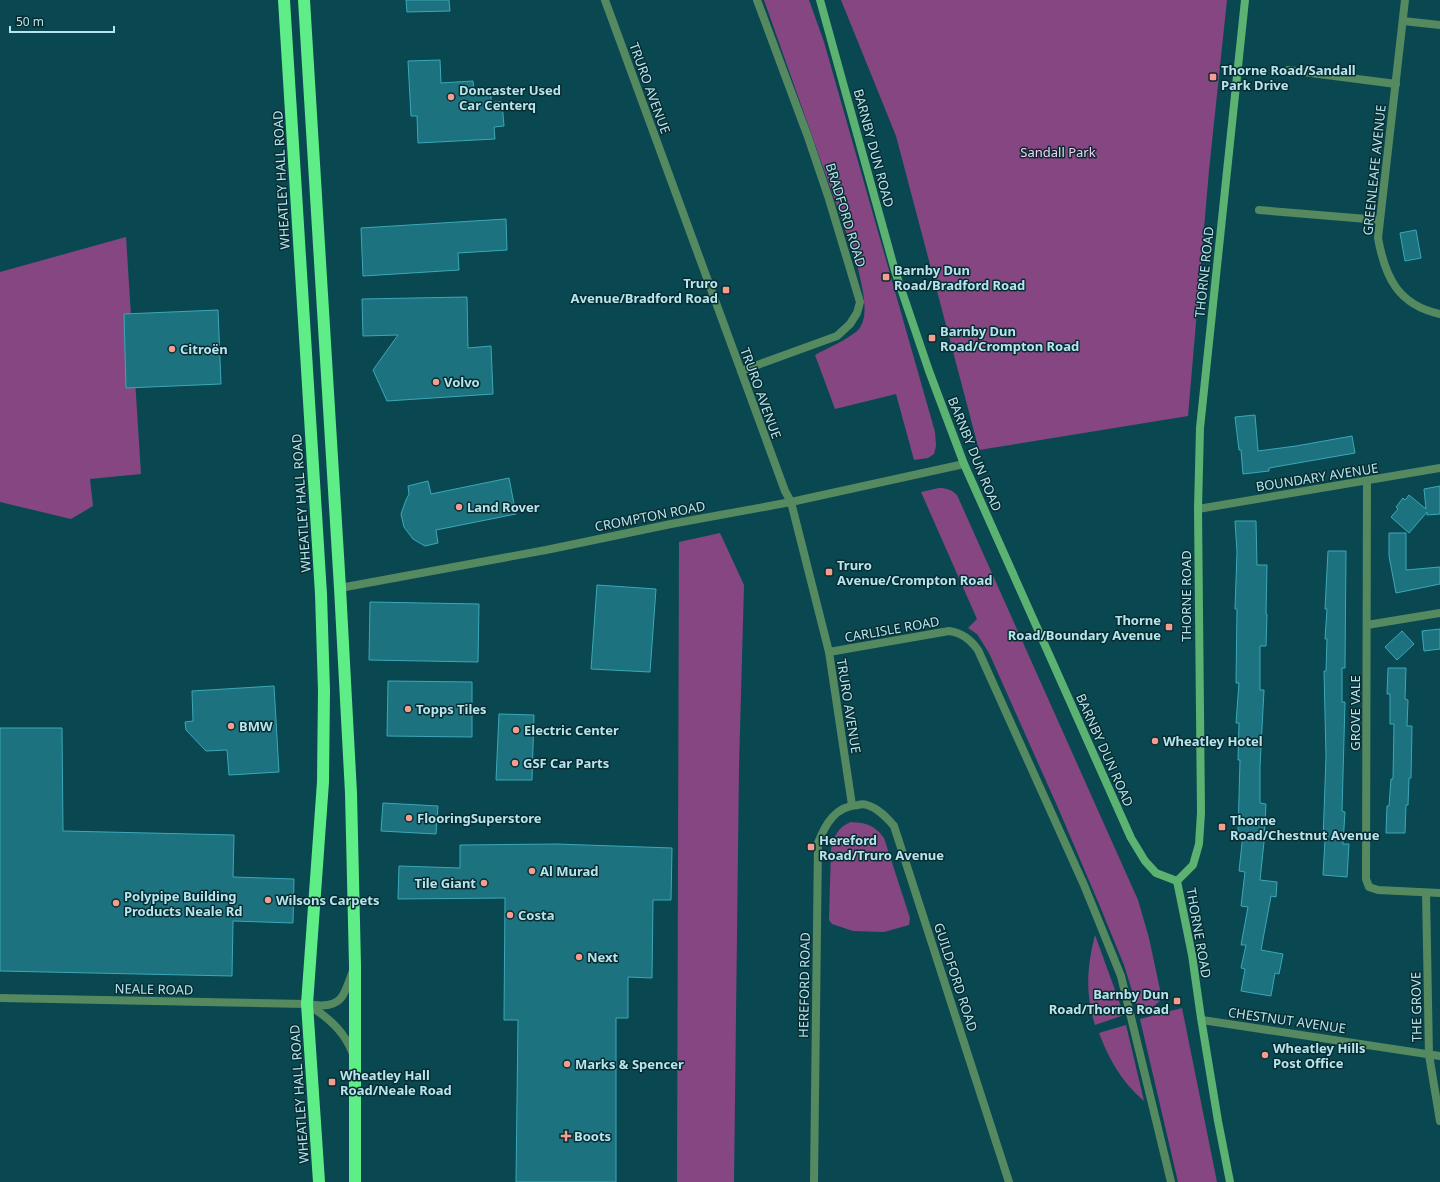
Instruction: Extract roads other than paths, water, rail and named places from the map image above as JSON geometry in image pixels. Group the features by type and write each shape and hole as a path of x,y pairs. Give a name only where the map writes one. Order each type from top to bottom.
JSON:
{"highway":[{"name":"WHEATLEY HALL ROAD","path":"284,0 320,594 324,691 323,782 307,1004 319,1182"},
{"name":"WHEATLEY HALL ROAD","path":"304,0 351,793 356,1063 355,1182"}],"street":[{"name":"TRURO AVENUE","path":"605,0 740,371 785,491 791,502 829,652 852,805"},
{"name":"BRADFORD ROAD","path":"740,371 838,336 850,324 857,313 860,302 829,199 808,137 757,0"},
{"name":"BARNBY DUN ROAD","path":"820,0 895,270 929,371 964,464 1131,838 1145,861 1156,872 1177,881"},
{"name":"THORNE ROAD","path":"1230,1182 1218,1120 1192,955 1177,881 1193,865 1200,844 1198,509 1200,428 1245,0"},
{"name":"GREENLEAFE AVENUE","path":"1405,0 1378,238 1382,259 1391,282 1408,301 1428,311 1440,314"},
{"path":"1403,21 1440,25"},
{"path":"1288,70 1396,84"},
{"path":"1259,210 1379,220"},
{"name":"CROMPTON ROAD","path":"340,588 546,550 671,524 791,502 964,464"},
{"name":"BOUNDARY AVENUE","path":"1198,509 1440,468"},
{"name":"GROVE VALE","path":"1367,481 1366,879 1369,887 1378,890 1426,893"},
{"path":"1367,625 1440,613"},
{"name":"CARLISLE ROAD","path":"829,652 949,631 958,632 973,643 978,650 1084,884 1121,976 1171,1182"},
{"name":"GUILDFORD ROAD","path":"852,805 866,804 883,814 894,826 1009,1182"},
{"name":"HEREFORD ROAD","path":"814,1182 818,844 823,829 836,812 852,805"},
{"path":"1426,893 1440,893"},
{"name":"THE GROVE","path":"1426,893 1429,1055 1440,1121"},
{"name":"WHEATLEY HALL ROAD","path":"307,1004 320,1006 333,1004 341,998 355,966"},
{"name":"NEALE ROAD","path":"0,998 307,1004"},
{"name":"WHEATLEY HALL ROAD","path":"307,1004 324,1015 338,1029 349,1044 356,1063"},
{"name":"CHESTNUT AVENUE","path":"1202,1020 1440,1056"}],"place":[{"name":"Thorne Road/Sandall Park Drive","path":"1213,77"},
{"name":"Doncaster Used Car Centerq","path":"451,97"},
{"name":"Barnby Dun Road/Bradford Road","path":"886,277"},
{"name":"Truro Avenue/Bradford Road","path":"726,290"},
{"name":"Barnby Dun Road/Crompton Road","path":"932,338"},
{"name":"Citroën","path":"172,349"},
{"name":"Volvo","path":"436,382"},
{"name":"Land Rover","path":"459,507"},
{"name":"Truro Avenue/Crompton Road","path":"829,572"},
{"name":"Thorne Road/Boundary Avenue","path":"1169,627"},
{"name":"Topps Tiles","path":"408,709"},
{"name":"BMW","path":"231,726"},
{"name":"Electric Center","path":"516,730"},
{"name":"Wheatley Hotel","path":"1155,741"},
{"name":"GSF Car Parts","path":"515,763"},
{"name":"FlooringSuperstore","path":"409,818"},
{"name":"Thorne Road/Chestnut Avenue","path":"1222,827"},
{"name":"Hereford Road/Truro Avenue","path":"811,847"},
{"name":"Al Murad","path":"532,871"},
{"name":"Tile Giant","path":"484,883"},
{"name":"Wilsons Carpets","path":"268,900"},
{"name":"Polypipe Building Products Neale Rd","path":"116,903"},
{"name":"Costa","path":"510,915"},
{"name":"Next","path":"579,957"},
{"name":"Barnby Dun Road/Thorne Road","path":"1177,1001"},
{"name":"Wheatley Hills Post Office","path":"1265,1055"},
{"name":"Marks & Spencer","path":"567,1064"},
{"name":"Wheatley Hall Road/Neale Road","path":"332,1082"},
{"name":"Boots","path":"566,1136"}],"park label":[{"name":"Sandall Park","path":"1058,152"}]}
